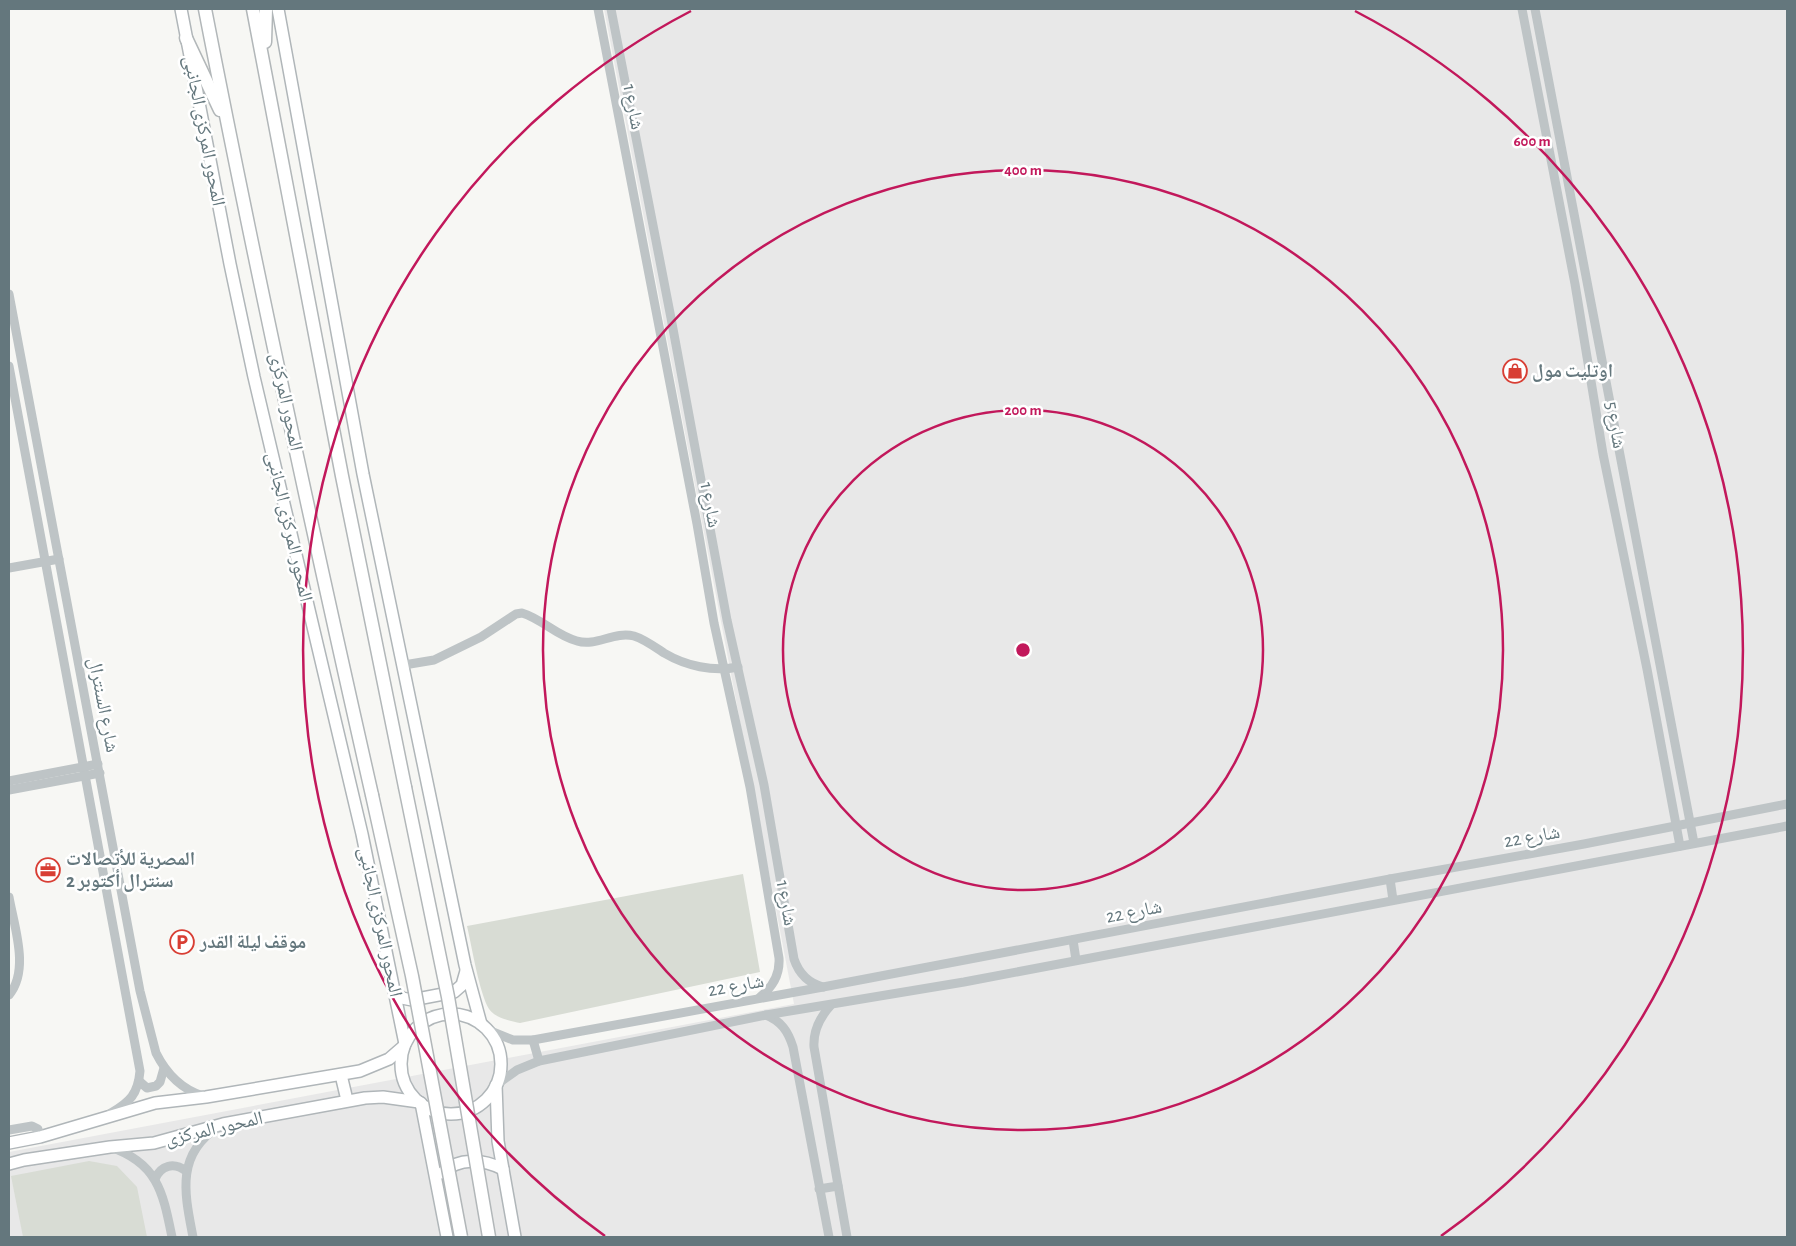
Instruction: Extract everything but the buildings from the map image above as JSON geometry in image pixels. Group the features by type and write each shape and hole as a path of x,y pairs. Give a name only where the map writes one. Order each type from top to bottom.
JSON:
{"highway":[{"name":"المحور المركزى","path":"205,9 320,565 412,976 461,1237"},
{"path":"253,9 342,476 448,997 489,1237"},
{"path":"265,69 266,9"},
{"path":"186,38 228,127"}],"main road":[{"name":"المحور المركزى الجانبى","path":"181,9 230,264 254,377 362,834 405,1045"},
{"path":"278,9 363,474 466,969 484,1027"},
{"path":"395,992 402,998 412,1000 454,992 462,985 466,969"},
{"path":"456,1015 474,1020 484,1027 497,1044 501,1060 500,1076 492,1092 481,1104 459,1113 451,1114 435,1111 420,1103 413,1096 404,1081 401,1064 405,1045 410,1036 422,1023 438,1016 456,1015"},
{"name":"المحور المركزى","path":"9,1143 40,1137 155,1103 206,1097 360,1071 379,1064 397,1053 405,1045"},
{"path":"340,1075 347,1100"},
{"path":"496,1085 498,1134 515,1237"},
{"name":"المحور المركزى","path":"9,1164 110,1147 170,1140 223,1124 347,1100 383,1097 420,1103"},
{"path":"420,1103 447,1237"},
{"path":"436,1179 445,1170 456,1164 468,1161 480,1161 503,1169"}],"street":[{"name":"شارع 1","path":"598,9 724,670 750,787 779,958 779,970 775,981 767,991 756,999"},
{"name":"شارع 1","path":"611,9 727,620 764,785 794,959 804,977 813,984 823,987"},
{"name":"شارع 5","path":"1522,9 1575,284 1603,454 1647,668 1680,846"},
{"name":"شارع 5","path":"1535,9 1694,843"},
{"path":"1540,101 1552,99"},
{"path":"617,111 630,109"},
{"name":"شارع السنترال","path":"9,294 140,991 156,1053 164,1068 182,1086 206,1097"},
{"name":"شارع السنترال","path":"9,366 139,1058 140,1081"},
{"path":"9,568 59,559"},
{"path":"404,666 434,660 481,637 516,614 522,613 530,615 556,632 578,642 590,643 618,636 634,636 674,658 703,667 724,670 738,667"},
{"path":"9,790 99,768"},
{"path":"9,782 84,771"},
{"name":"شارع 22","path":"484,1027 506,1038 533,1040 1584,844 1787,804"},
{"name":"شارع 22","path":"496,1085 517,1070 539,1061 766,1015 831,1005 1076,960 1787,826"},
{"path":"1390,879 1393,900"},
{"path":"9,897 20,963 19,977 9,995"},
{"path":"1072,940 1076,960"},
{"path":"831,1005 818,1024 814,1039 847,1237"},
{"path":"766,1015 776,1020 785,1028 793,1047 829,1237"},
{"path":"533,1040 539,1061"},
{"path":"103,1118 126,1104 140,1081 147,1088 156,1086 160,1082 164,1068"},
{"path":"193,1237 185,1188 186,1171 196,1148 208,1135 223,1124"},
{"path":"9,1130 32,1126 38,1129 40,1137"},
{"path":"110,1147 132,1157 155,1179 160,1188 172,1237"},
{"path":"155,1179 159,1172 166,1167 179,1167 186,1171"},
{"path":"819,1189 838,1186"}],"shaded area":[{"path":"604,9 1787,9 1787,1237 9,1237 9,1152 794,1004"},
{"path":"743,874 760,972 520,1023 499,1017 489,1009 479,981 467,926"},
{"path":"89,1161 117,1166 137,1187 147,1237 23,1237 11,1176"}],"place":[{"name":"اوتليت مول","path":"1515,371"},
{"name":"المصرية للأتصالات سنترال أكتوبر 2","path":"48,870"},
{"name":"موقف ليلة القدر","path":"182,942"}]}
